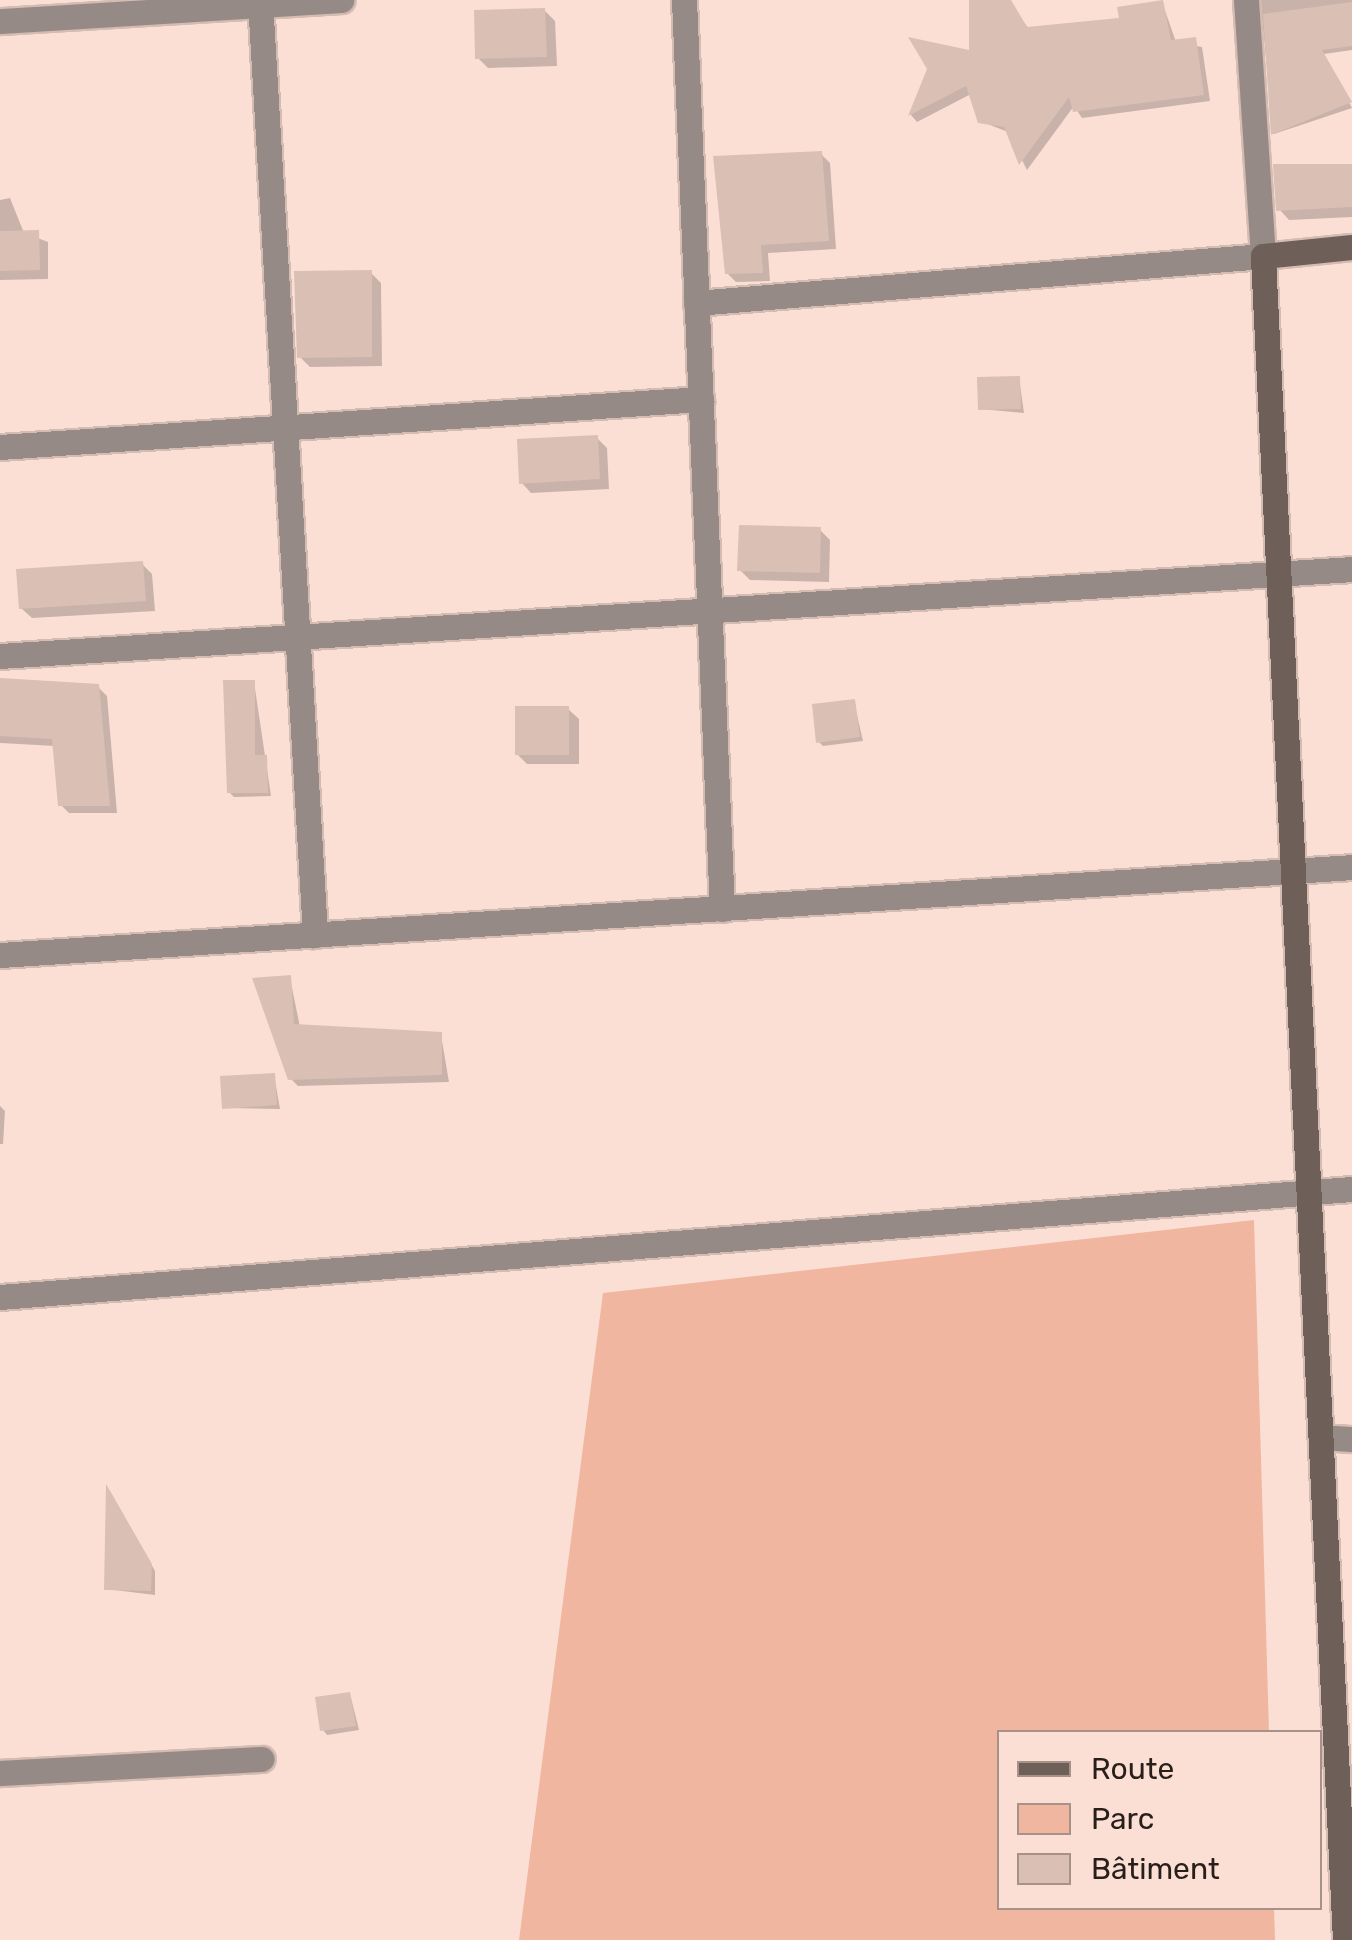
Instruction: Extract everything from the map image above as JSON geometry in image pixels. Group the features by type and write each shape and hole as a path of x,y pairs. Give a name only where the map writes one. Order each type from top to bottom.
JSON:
{"main road":[{"path":"1345,1940 1344,1773 1321,1437 1262,256 1352,247"}],"street":[{"path":"0,21 260,2 342,0"},
{"path":"684,0 722,910"},
{"path":"696,303 1262,256 1246,0"},
{"path":"260,2 315,936"},
{"path":"0,447 701,400"},
{"path":"0,656 1352,570"},
{"path":"0,956 1293,874 1352,867"},
{"path":"0,1297 1352,1188"},
{"path":"1321,1437 1352,1439"},
{"path":"0,1773 262,1758"}],"green space":[{"path":"1254,1220 1269,1730 997,1730 997,1910 1274,1910 1275,1940 519,1940 603,1293"}],"building":[{"path":"969,0 1011,0 1027,27 1119,18 1117,7 1163,0 1171,40 1196,37 1204,95 1073,112 1069,97 1019,165 1004,127 978,123 966,86 908,116 927,69 908,37 969,50"},
{"path":"1352,2 1352,46 1322,50 1352,102 1271,135 1263,14"},
{"path":"545,8 547,57 475,59 474,10"},
{"path":"822,151 829,241 761,245 763,273 725,274 713,156"},
{"path":"1273,164 1352,164 1352,207 1276,211"},
{"path":"39,230 40,270 0,271 0,231"},
{"path":"372,270 372,357 297,358 294,271"},
{"path":"1020,376 1021,409 978,410 977,377"},
{"path":"598,435 600,479 519,484 517,439"},
{"path":"739,525 821,527 820,573 737,571"},
{"path":"143,561 146,601 19,609 16,569"},
{"path":"0,678 99,684 110,806 58,806 52,739 0,736"},
{"path":"223,680 255,680 255,755 267,755 268,793 227,793"},
{"path":"855,699 860,737 816,743 812,704"},
{"path":"515,706 569,706 569,755 515,755"},
{"path":"291,975 294,1024 442,1032 442,1075 288,1080 252,978"},
{"path":"275,1073 277,1105 222,1109 220,1076"},
{"path":"106,1484 152,1564 151,1591 104,1590"},
{"path":"350,1692 356,1726 320,1731 315,1697"}]}
